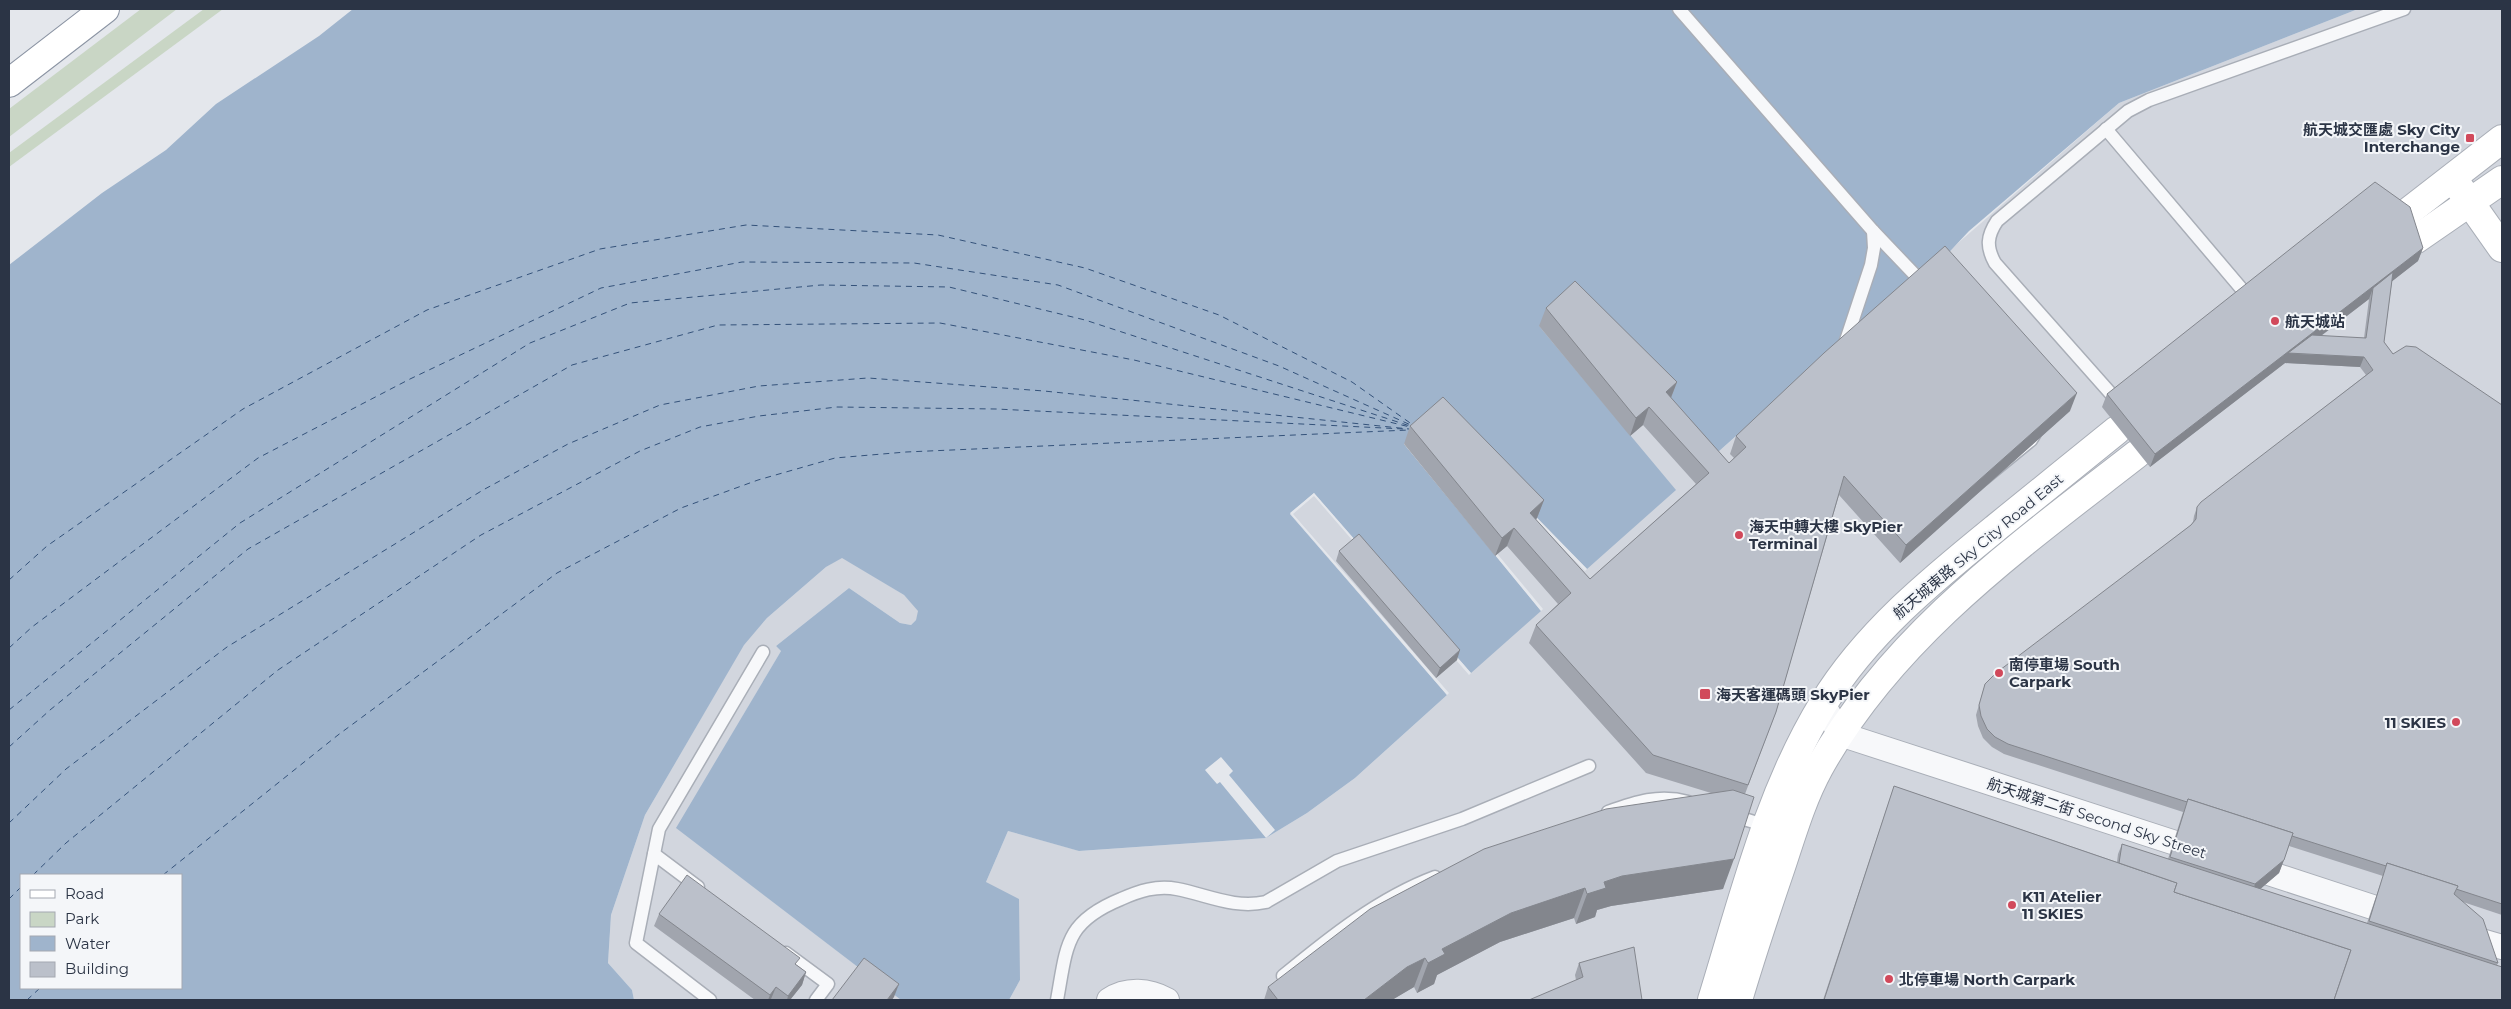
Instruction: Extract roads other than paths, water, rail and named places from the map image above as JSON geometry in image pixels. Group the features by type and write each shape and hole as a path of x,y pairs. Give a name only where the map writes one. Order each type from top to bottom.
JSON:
{"main road":[{"path":"10,82 105,9"},
{"path":"2404,214 2502,139"},
{"path":"2462,169 2491,193 2502,248"},
{"path":"2415,240 2491,193"},
{"name":"航天城東路 Sky City Road East","path":"1712,1000 1783,781 1823,704 1853,662 1904,606 2122,421"},
{"name":"航天城東路 Sky City Road East","path":"1739,999 1800,811 1819,769 1840,734 1887,671 1915,638 1948,607 2047,524 2137,454"}],"street":[{"path":"1823,704 1840,734"},
{"name":"航天城第二街 Second Sky Street","path":"1840,734 2400,907 2435,927 2502,946"},
{"path":"1110,1000 1125,993 1138,991 1151,992 1167,1000"}],"lane":[{"path":"1679,9 1873,231 2041,407 2042,416 2039,427 2031,440 1932,522 1920,523 1909,520 1824,429 1820,419 1872,264 1873,231"},
{"path":"2122,421 1995,263 1989,253 1988,241 1991,230 1998,221 2128,111 2149,100 2404,9"},
{"path":"2106,129 2250,300"},
{"path":"710,1000 636,943 659,829 763,652"},
{"path":"1057,1000 1065,954 1076,928 1100,908 1133,894 1164,888 1187,891 1233,904 1266,902 1337,861 1462,819 1589,766"},
{"path":"1595,817 1640,800 1663,798 1702,806"},
{"path":"1719,811 1767,826"},
{"path":"654,854 710,895"},
{"path":"1276,987 1281,979 1297,965 1379,905 1416,885 1450,871"},
{"path":"772,943 828,984 816,1000"}],"water":[{"path":"353,9 2358,9 2119,103 1969,231 1938,264 1844,340 1718,452 1539,326 1676,490 1587,569 1437,415 1404,444 1541,611 1471,673 1314,493 1290,514 1447,695 1355,778 1307,813 1266,838 1079,851 1008,831 986,882 1019,899 1020,980 1009,1000 901,1000 676,828 781,651 776,646 849,588 900,623 911,625 916,620 918,611 904,595 842,558 826,567 767,618 744,645 645,815 611,915 608,963 632,990 634,1000 9,1000 9,265 102,193 166,150 216,104 319,36"}],"place":[{"name":"航天城交匯處 Sky City Interchange","path":"2470,138"},
{"name":"航天城站","path":"2275,321"},
{"name":"海天中轉大樓 SkyPier Terminal","path":"1739,535"},
{"name":"南停車場 South Carpark","path":"1999,673"},
{"name":"海天客運碼頭 SkyPier","path":"1705,694"},
{"name":"11 SKIES","path":"2456,722"},
{"name":"K11 Atelier 11 SKIES","path":"2012,905"},
{"name":"北停車場 North Carpark","path":"1889,979"}]}
